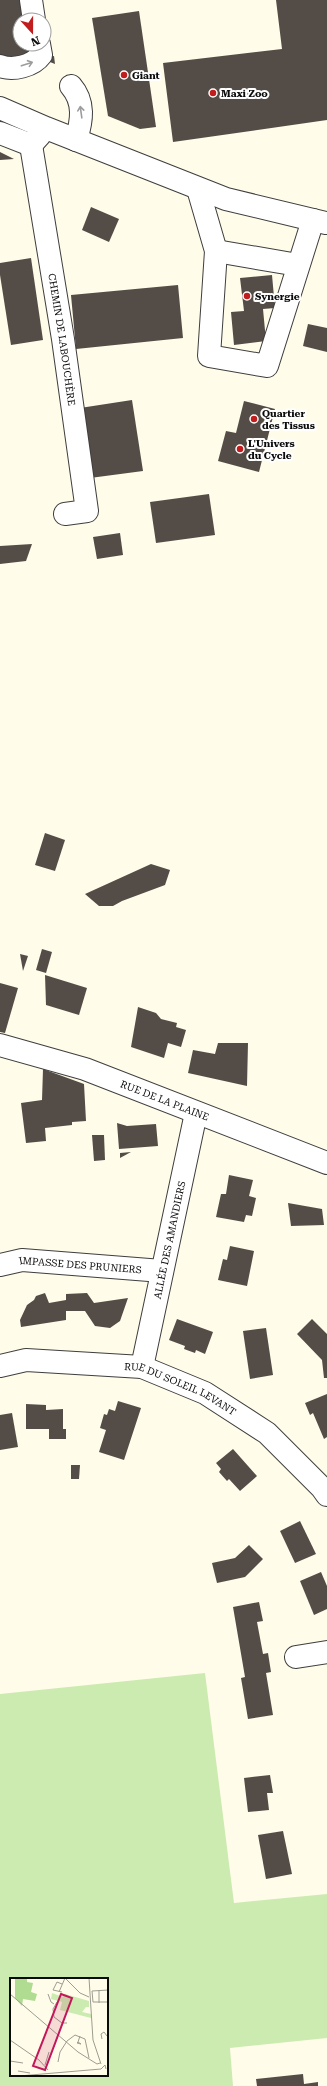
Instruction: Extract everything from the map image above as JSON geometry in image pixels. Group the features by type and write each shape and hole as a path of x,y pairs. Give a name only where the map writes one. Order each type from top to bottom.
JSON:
{"street":[{"path":"31,0 33,12"},
{"path":"0,66 18,67 37,60 40,55 40,52"},
{"path":"71,86 78,94 82,120 76,140"},
{"path":"0,108 46,128 226,199 320,222 298,265 267,366 209,356 216,250 198,189"},
{"path":"0,133 31,145 46,128"},
{"name":"CHEMIN DE LABOUCHÈRE","path":"31,145 63,339 87,511 65,514"},
{"path":"216,250 298,265"},
{"name":"RUE DE LA PLAINE","path":"0,1044 85,1069 327,1163"},
{"name":"ALLÉE DES AMANDIERS","path":"142,1367 196,1113"},
{"name":"IMPASSE DES PRUNIERS","path":"0,1265 22,1260 162,1271"},
{"name":"RUE DU SOLEIL LEVANT","path":"0,1366 26,1360 142,1367 206,1393 267,1433 322,1488 327,1495"},
{"path":"296,1657 327,1652"}],"green space":[{"path":"205,1673 234,1903 327,1894 327,2038 230,2048 233,2086 0,2086 0,1694"}],"building":[{"path":"0,0 22,0 24,12 12,12 12,52 29,52 29,56 0,60"},
{"path":"276,0 327,0 327,120 173,142 163,63 282,49"},
{"path":"139,11 156,127 140,129 108,116 92,18"},
{"path":"54,56 55,64 40,58"},
{"path":"0,152 14,159 0,160"},
{"path":"91,207 119,219 109,242 82,230"},
{"path":"31,258 43,340 11,345 0,275 0,263"},
{"path":"272,275 275,308 263,309 266,341 234,345 231,312 244,311 240,278"},
{"path":"178,285 183,338 76,349 71,295"},
{"path":"308,324 327,328 327,352 303,346"},
{"path":"132,400 143,471 90,478 80,408"},
{"path":"244,401 275,409 259,472 218,461 226,431 236,433"},
{"path":"209,494 215,535 156,543 150,502"},
{"path":"120,533 123,555 97,559 93,537"},
{"path":"32,544 26,561 0,564 0,546"},
{"path":"45,833 65,840 55,871 35,865"},
{"path":"151,864 170,870 165,885 122,901 113,906 99,906 85,894"},
{"path":"42,949 52,952 46,973 36,970"},
{"path":"20,954 28,956 23,971"},
{"path":"45,975 87,988 79,1015 46,1005"},
{"path":"0,983 18,988 5,1033 0,1032"},
{"path":"138,1007 156,1013 161,1019 177,1023 176,1027 186,1030 181,1047 168,1043 164,1058 131,1047"},
{"path":"218,1043 248,1043 247,1086 188,1073 193,1050 215,1054"},
{"path":"43,1069 84,1084 86,1121 72,1122 72,1125 45,1128 46,1141 26,1143 21,1103 42,1100"},
{"path":"117,1123 127,1126 156,1124 158,1146 119,1149"},
{"path":"92,1135 104,1135 105,1160 94,1161"},
{"path":"131,1152 120,1158 120,1153"},
{"path":"229,1175 253,1180 249,1196 256,1198 252,1216 246,1215 244,1222 216,1217 221,1194 226,1194"},
{"path":"288,1203 322,1209 324,1225 291,1226"},
{"path":"230,1246 254,1251 247,1286 218,1280 223,1259 227,1260"},
{"path":"45,1293 49,1303 66,1300 66,1294 87,1293 94,1303 128,1298 120,1321 110,1328 95,1326 85,1311 66,1311 66,1320 21,1327 20,1320 27,1305 34,1300 36,1296"},
{"path":"177,1319 213,1332 205,1354 196,1350 195,1353 184,1349 185,1346 169,1340"},
{"path":"312,1319 327,1334 327,1378 324,1378 322,1360 297,1334"},
{"path":"266,1328 273,1375 250,1379 243,1331"},
{"path":"327,1394 327,1437 324,1439 313,1413 310,1415 305,1403"},
{"path":"118,1401 141,1408 124,1460 99,1452 106,1430 100,1428 104,1414 107,1415 109,1409 115,1411"},
{"path":"26,1404 46,1405 46,1410 63,1409 63,1429 66,1429 66,1439 49,1439 49,1429 26,1429"},
{"path":"12,1413 18,1447 0,1450 0,1415"},
{"path":"233,1449 257,1476 240,1491 229,1479 227,1481 219,1472 221,1469 216,1463"},
{"path":"71,1465 80,1465 79,1479 71,1479"},
{"path":"300,1521 316,1554 295,1563 280,1531"},
{"path":"249,1545 263,1559 245,1577 217,1583 212,1563 235,1558"},
{"path":"321,1572 327,1586 327,1609 314,1615 300,1581"},
{"path":"259,1602 263,1621 257,1622 263,1654 268,1653 271,1672 266,1673 273,1715 248,1719 241,1678 245,1677 233,1607"},
{"path":"270,1775 273,1793 267,1793 269,1810 248,1812 244,1778"},
{"path":"283,1831 292,1874 266,1879 258,1835"},
{"path":"303,2074 304,2084 318,2082 318,2086 257,2086 256,2079"}],"place":[{"name":"Giant","path":"124,75"},
{"name":"Maxi Zoo","path":"213,93"},
{"name":"Synergie","path":"247,296"},
{"name":"Quartier des Tissus","path":"254,419"},
{"name":"L'Univers du Cycle","path":"240,449"}]}
